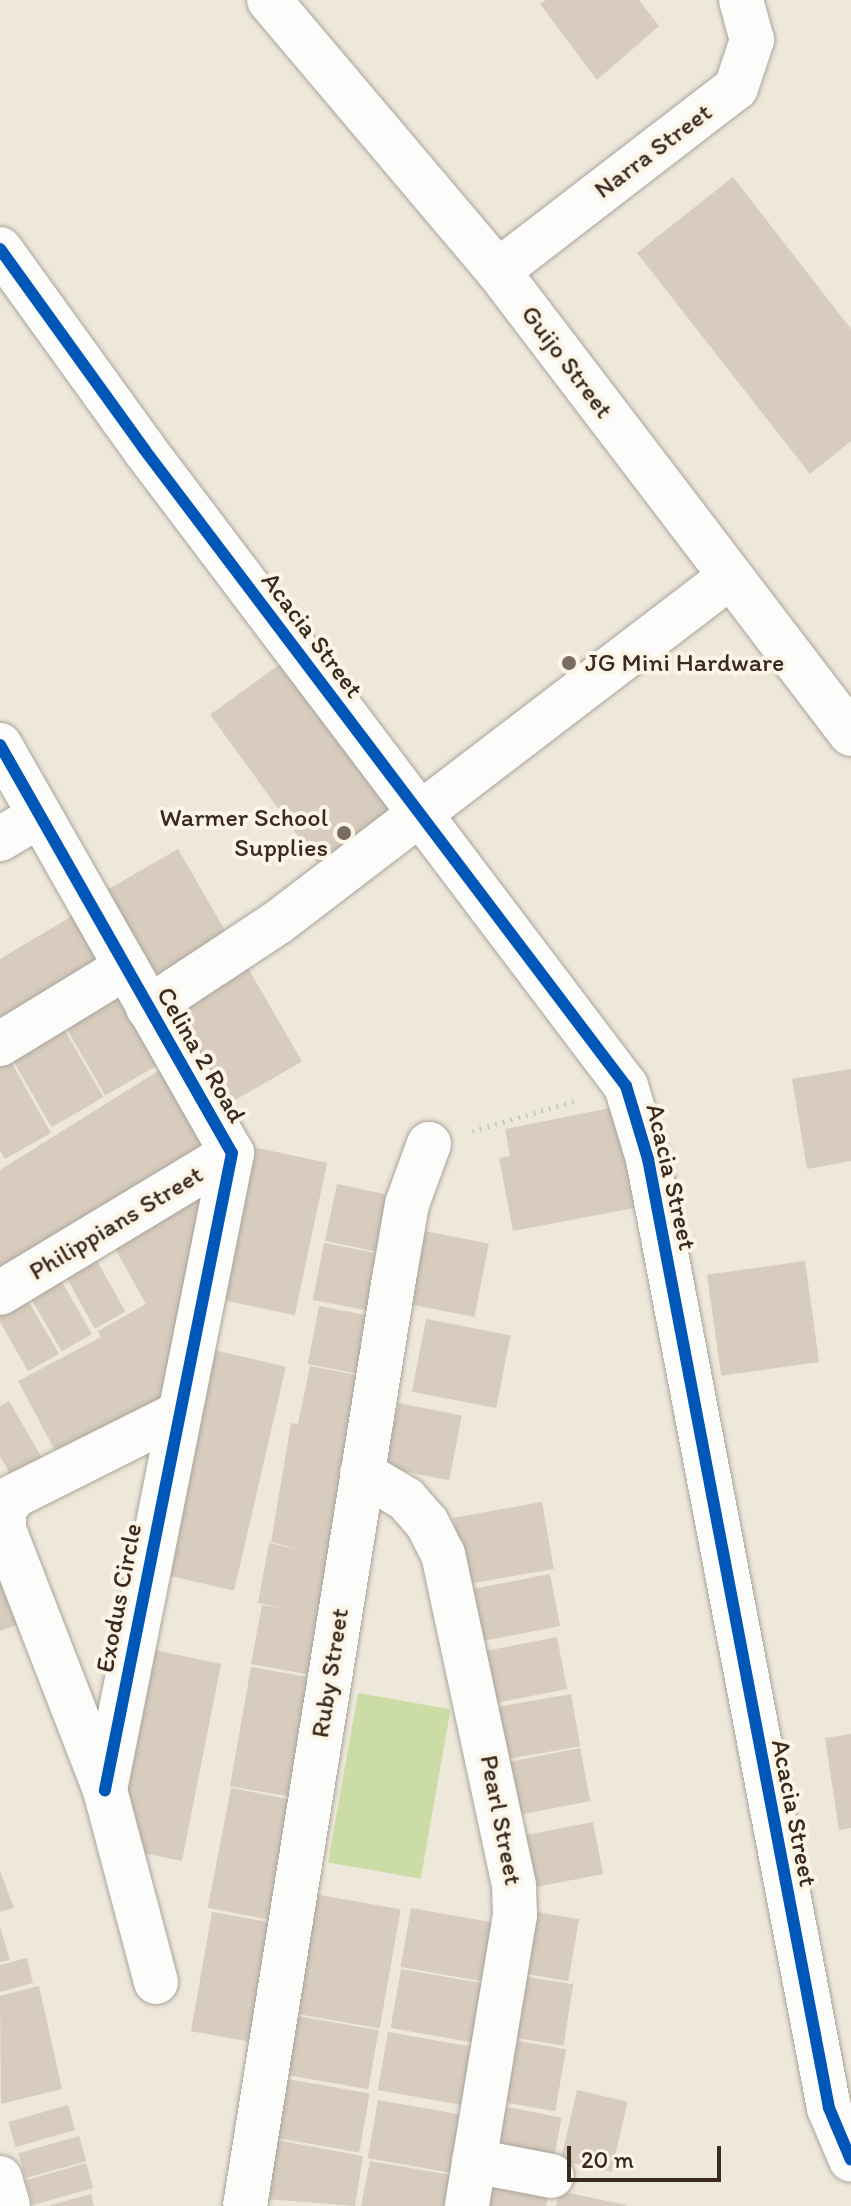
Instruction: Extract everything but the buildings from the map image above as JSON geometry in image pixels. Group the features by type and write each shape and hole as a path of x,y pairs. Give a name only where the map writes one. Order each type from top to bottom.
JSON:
{"street":[{"name":"Guijo Street","path":"269,0 498,271 851,734"},
{"name":"Narra Street","path":"498,271 736,88 752,40 741,0"},
{"name":"Acacia Street","path":"0,249 419,815 626,1086 648,1159 829,2108 851,2160"},
{"path":"148,1008 277,923 731,576"},
{"name":"Celina 2 Road","path":"0,745 232,1153 176,1415"},
{"path":"0,839 39,816"},
{"path":"0,1044 126,967"},
{"name":"Ruby Street","path":"245,2206 407,1204 429,1144"},
{"name":"Philippians Street","path":"0,1293 232,1153"},
{"name":"Exodus Circle","path":"156,1982 105,1790 4,1529 4,1510 14,1496 176,1415"},
{"name":"Exodus Circle","path":"105,1790 176,1415"},
{"name":"Pearl Street","path":"362,1473 406,1499 427,1523 443,1554 514,1886 515,1915 467,2206"},
{"path":"474,2161 552,2176"},
{"path":"0,2178 8,2206"}],"path":[{"path":"495,1125 626,1086"}],"green space":[{"path":"358,1693 451,1709 421,1879 328,1862"}],"cycle path":[{"path":"0,249 144,449 626,1086 648,1159 829,2108 851,2160"},
{"path":"0,745 232,1153 105,1790"}],"place":[{"name":"JG Mini Hardware","path":"569,663"},
{"name":"Warmer School Supplies","path":"344,833"}]}
